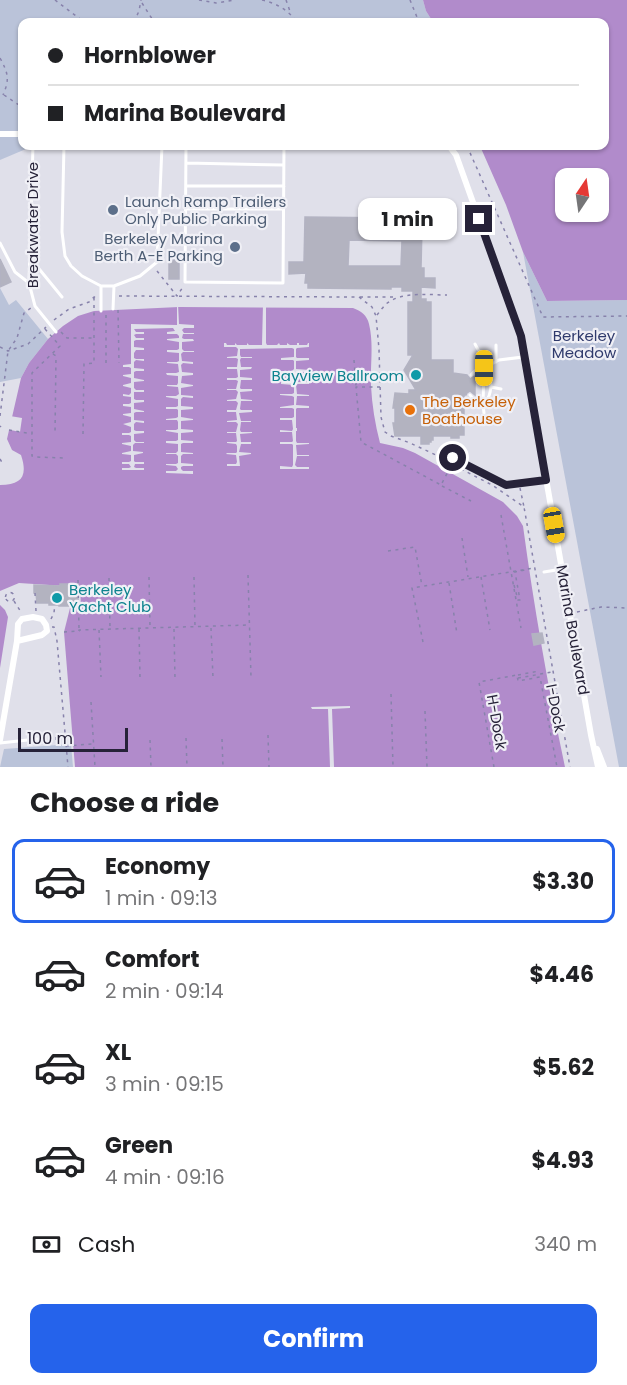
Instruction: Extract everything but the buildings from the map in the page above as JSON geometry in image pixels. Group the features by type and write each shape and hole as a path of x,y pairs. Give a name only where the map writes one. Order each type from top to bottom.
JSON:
{"street":[{"path":"0,134 18,134"},
{"name":"Marina Boulevard","path":"452,150 456,155 521,336 598,767"},
{"path":"0,741 18,624 25,618 42,619 46,628 42,635 16,641"},
{"name":"Marina Boulevard","path":"591,735 604,767"}],"lane":[{"name":"Breakwater Drive","path":"33,150 29,283 34,306 57,331"},
{"path":"64,150 62,232 65,256 71,266 82,276 101,286 114,286 140,276 157,262 162,150"},
{"path":"186,150 186,282 283,283 284,150"},
{"path":"186,164 284,165"},
{"path":"186,186 284,186"},
{"path":"186,209 283,209"},
{"path":"0,243 15,272 29,283"},
{"path":"30,258 62,297"},
{"path":"101,286 101,311"},
{"path":"114,286 116,309"},
{"path":"475,344 490,375 491,394 483,405"},
{"path":"495,362 496,345"},
{"path":"471,375 476,369 495,362 525,357"},
{"path":"484,413 485,367"},
{"path":"491,387 501,389"},
{"path":"470,395 477,403 483,405"},
{"path":"453,458 469,464 506,485 526,480 546,480"},
{"path":"494,473 495,478"},
{"path":"544,572 562,569"},
{"path":"0,741 37,739"}],"path":[{"path":"55,0 79,18"},
{"path":"199,0 219,3 234,0"},
{"path":"262,0 279,6 294,18"},
{"path":"286,0 291,15"},
{"path":"410,0 417,18"},
{"path":"136,18 141,1"},
{"path":"141,1 152,18"},
{"path":"0,58 7,71 8,83 0,97"},
{"path":"3,95 18,104"},
{"path":"469,150 543,317 627,315"},
{"path":"152,266 177,297"},
{"path":"177,297 186,282"},
{"path":"235,282 235,297"},
{"path":"114,296 398,297 423,294 447,295"},
{"path":"83,434 84,364 94,363 94,297"},
{"path":"0,347 8,351 28,344 69,309 89,302 94,297 101,297"},
{"path":"359,297 372,307 376,316 381,417 385,432 452,463 441,485"},
{"path":"376,316 386,304 398,297"},
{"path":"0,416 8,351 16,338 24,313 34,306"},
{"path":"116,309 118,363"},
{"path":"106,310 106,363"},
{"path":"45,328 60,346 32,373 32,456 66,458"},
{"path":"57,331 67,338 93,338"},
{"path":"53,353 56,356 55,434"},
{"path":"354,360 361,442 471,501"},
{"path":"356,387 381,387"},
{"path":"9,430 32,434"},
{"path":"0,459 3,464"},
{"path":"461,468 492,485 524,507"},
{"path":"520,483 570,767"},
{"path":"501,515 521,628"},
{"path":"462,538 469,578"},
{"path":"388,551 415,547 422,586"},
{"path":"423,642 412,588 535,567"},
{"path":"513,585 515,584 518,600 520,600 515,572 525,569"},
{"path":"248,575 251,678"},
{"path":"481,576 490,630"},
{"path":"149,577 150,628"},
{"path":"194,577 195,627"},
{"path":"109,578 110,629"},
{"path":"78,580 79,630"},
{"path":"449,582 457,634"},
{"path":"35,593 36,612"},
{"path":"13,600 25,618"},
{"path":"51,619 55,602"},
{"path":"570,613 601,608 627,608"},
{"path":"64,632 249,625"},
{"path":"211,626 213,678"},
{"path":"46,628 54,627 57,641 68,767"},
{"path":"174,628 176,679"},
{"path":"139,629 140,678"},
{"path":"99,630 100,677"},
{"name":"H-Dock","path":"495,767 480,682 517,677 539,671"},
{"path":"517,677 554,672"},
{"name":"I-Dock","path":"517,677 518,681 540,677 557,767"},
{"path":"391,694 393,767"},
{"path":"90,702 95,767"},
{"path":"425,711 427,767"},
{"path":"268,735 268,767"},
{"path":"56,737 57,743 65,742"},
{"path":"186,738 187,767"},
{"path":"222,739 223,767"},
{"path":"150,740 151,767"},
{"path":"66,746 93,744"}],"green space":[{"path":"0,0 423,0 430,18 18,18 18,150 24,150 0,160"},
{"name":"Berkeley Meadow","path":"523,252 547,301 627,300 627,767 619,767"},
{"path":"0,288 9,305 16,300 48,339 29,363 21,378 0,382"},
{"path":"71,744 73,767 0,767 4,749"}],"shaded area":[{"path":"423,0 627,0 627,300 547,301 523,252 506,205 482,150 609,150 609,18 430,18"},
{"path":"179,307 353,308 365,316 368,321 372,347 371,393 380,443 415,453 503,502 523,526 542,647 565,767 75,767 64,632 70,608 81,607 80,587 19,583 0,591 0,485 18,481 24,469 21,455 12,450 7,439 21,378 29,363 48,339 63,326 78,316 94,311"},
{"path":"0,605 8,617 0,668"}],"pier":[{"path":"177,304 179,324 194,325 194,328 182,330 184,333 194,334 183,334 182,338 194,341 182,342 182,349 194,352 181,354 182,361 193,362 193,364 183,363 182,372 193,373 193,375 182,376 181,383 193,386 181,388 181,395 193,396 193,398 183,397 181,406 193,407 193,409 181,410 181,417 193,420 181,421 181,429 193,430 193,432 181,433 181,440 193,441 193,443 181,444 181,452 193,454 183,454 181,463 193,464 193,466 183,466 181,469 193,471 193,474 166,473 166,471 178,469 176,466 166,465 178,463 176,454 166,454 178,451 178,444 166,443 166,441 178,440 178,433 166,431 178,429 177,420 166,420 178,417 177,409 166,409 166,407 178,406 178,399 166,397 179,394 178,387 167,386 178,383 178,376 166,373 179,372 178,364 167,363 179,361 179,353 167,352 167,350 179,349 179,342 167,340 179,338 177,334 167,334 167,332 175,331 173,328 134,329 136,332 144,332 144,334 134,335 144,340 134,341 134,347 144,348 144,350 136,350 134,358 144,359 144,361 136,360 134,368 144,369 144,371 134,372 134,378 144,381 134,382 134,388 144,390 144,392 134,392 134,399 144,400 144,402 134,403 134,409 144,412 134,413 134,420 144,421 144,423 136,422 134,430 144,431 144,433 134,434 134,440 144,443 135,443 133,451 143,452 134,455 134,461 144,462 144,464 135,464 134,467 144,468 144,470 122,470 122,468 131,467 122,462 131,461 131,455 122,453 131,451 131,446 122,443 131,442 131,436 122,435 122,433 131,432 131,427 123,424 131,422 131,417 123,414 131,413 131,407 123,406 123,404 131,403 131,397 123,396 123,394 129,395 131,388 123,385 131,383 131,378 123,375 131,374 131,368 123,367 123,365 131,364 131,324 177,325"},
{"path":"263,304 266,304 267,345 279,343 287,345 287,343 297,345 299,343 299,345 307,345 309,343 309,347 296,349 297,358 309,358 309,360 296,361 296,369 310,370 310,372 296,373 297,382 309,382 309,384 296,385 297,394 309,396 297,396 296,405 309,406 309,408 296,409 296,441 309,444 296,445 297,455 309,456 297,456 295,465 309,467 309,469 280,469 280,466 292,467 293,465 293,445 280,444 280,442 293,441 292,432 280,432 280,430 292,431 293,429 292,420 280,420 280,418 294,417 294,409 280,408 294,405 294,397 280,395 294,393 294,385 281,384 281,382 294,381 294,373 281,372 294,369 293,360 281,360 281,358 294,357 292,348 240,349 241,357 252,357 240,360 241,367 252,367 240,370 240,377 252,378 252,380 241,380 241,389 252,389 252,391 240,392 241,399 252,401 241,401 240,409 252,410 252,412 239,413 241,421 251,421 241,422 240,430 252,433 240,434 241,442 251,442 251,444 241,444 239,452 251,454 239,456 240,466 227,466 227,464 237,462 236,455 226,454 237,452 236,444 227,443 237,441 236,433 227,432 236,432 238,424 227,422 237,420 236,412 227,412 227,410 236,410 238,403 227,400 236,399 238,392 227,389 236,389 238,381 227,380 227,378 238,377 237,369 227,369 227,367 237,367 238,359 227,357 237,356 238,349 224,347 224,343 227,345 235,345 235,343 247,345 247,343 262,345"},
{"path":"10,416 22,418 20,432 6,429"},
{"path":"350,706 350,708 332,709 334,767 330,767 328,709 312,709 311,707"}],"place":[{"name":"Launch Ramp Trailers Only Public Parking","path":"113,210"},
{"name":"Berkeley Marina Berth A-E Parking","path":"235,247"},
{"name":"Bayview Ballroom","path":"416,375"},
{"name":"The Berkeley Boathouse","path":"410,410"},
{"name":"Berkeley Yacht Club","path":"57,598"}],"route":[{"path":"453,458 506,485 546,480 521,336 479,219"}]}
